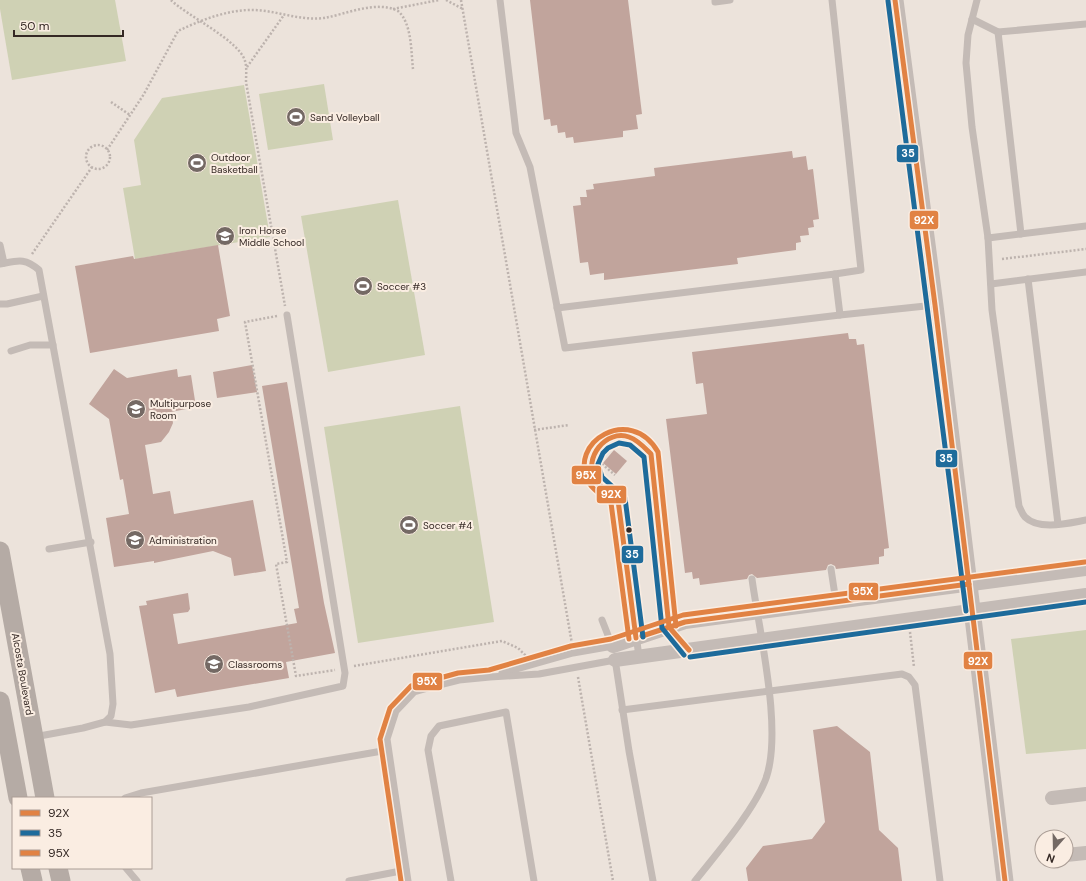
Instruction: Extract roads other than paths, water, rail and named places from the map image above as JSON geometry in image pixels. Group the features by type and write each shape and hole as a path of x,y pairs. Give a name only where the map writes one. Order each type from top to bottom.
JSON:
{"main road":[{"name":"Alcosta Boulevard","path":"0,550 46,797"},
{"path":"0,702 18,797"},
{"path":"30,869 32,881"},
{"path":"58,869 61,881"}],"street":[{"path":"895,0 936,305 1005,881"},
{"path":"613,646 685,622 1086,569"},
{"path":"615,660 1086,595"},
{"path":"1052,798 1086,794"},
{"path":"1074,854 1086,853"}],"lane":[{"path":"500,0 516,133 530,167 565,348 936,305"},
{"path":"715,0 715,2 730,0"},
{"path":"557,308 861,270 832,0"},
{"path":"977,0 968,35 966,63 972,127 988,238 992,310 1019,506 1025,517 1036,523 1058,524 1086,520"},
{"path":"972,19 998,32 1086,24"},
{"path":"998,32 1021,234"},
{"path":"988,238 1086,226"},
{"path":"0,245 2,264 18,260 32,264 39,270 110,654 113,704 111,716 105,722"},
{"path":"991,284 1086,272"},
{"path":"835,274 840,315"},
{"path":"1028,279 1058,524"},
{"path":"3,304 43,296"},
{"path":"34,737 83,728 105,722 131,725 249,707 343,686 345,673 287,315"},
{"path":"11,351 30,345 53,345"},
{"path":"639,657 618,500 610,491 595,479 591,468 595,451 603,442 615,437 627,436 641,444 651,454 669,627 689,650"},
{"path":"49,549 90,542"},
{"path":"831,569 836,602"},
{"path":"695,881 758,795 765,781 771,762 772,734 769,691 752,579"},
{"path":"602,620 613,646 622,710 654,881"},
{"path":"490,677 573,653 613,646"},
{"path":"408,881 387,739 396,711 414,692 459,680 539,674 615,660"},
{"path":"622,710 902,674 909,677 915,684 940,881"},
{"path":"451,881 428,750 431,736 439,726 506,712 534,881"},
{"path":"128,797 141,793 388,750"},
{"path":"127,869 137,881"},
{"path":"349,881 406,870"}],"place":[{"name":"Sand Volleyball","path":"296,117"},
{"name":"Outdoor Basketball","path":"197,163"},
{"name":"Iron Horse Middle School","path":"225,236"},
{"name":"Soccer #3","path":"363,286"},
{"name":"Multipurpose Room","path":"136,409"},
{"name":"Soccer #4","path":"409,525"},
{"name":"Administration","path":"135,540"},
{"name":"Classrooms","path":"214,664"}]}
